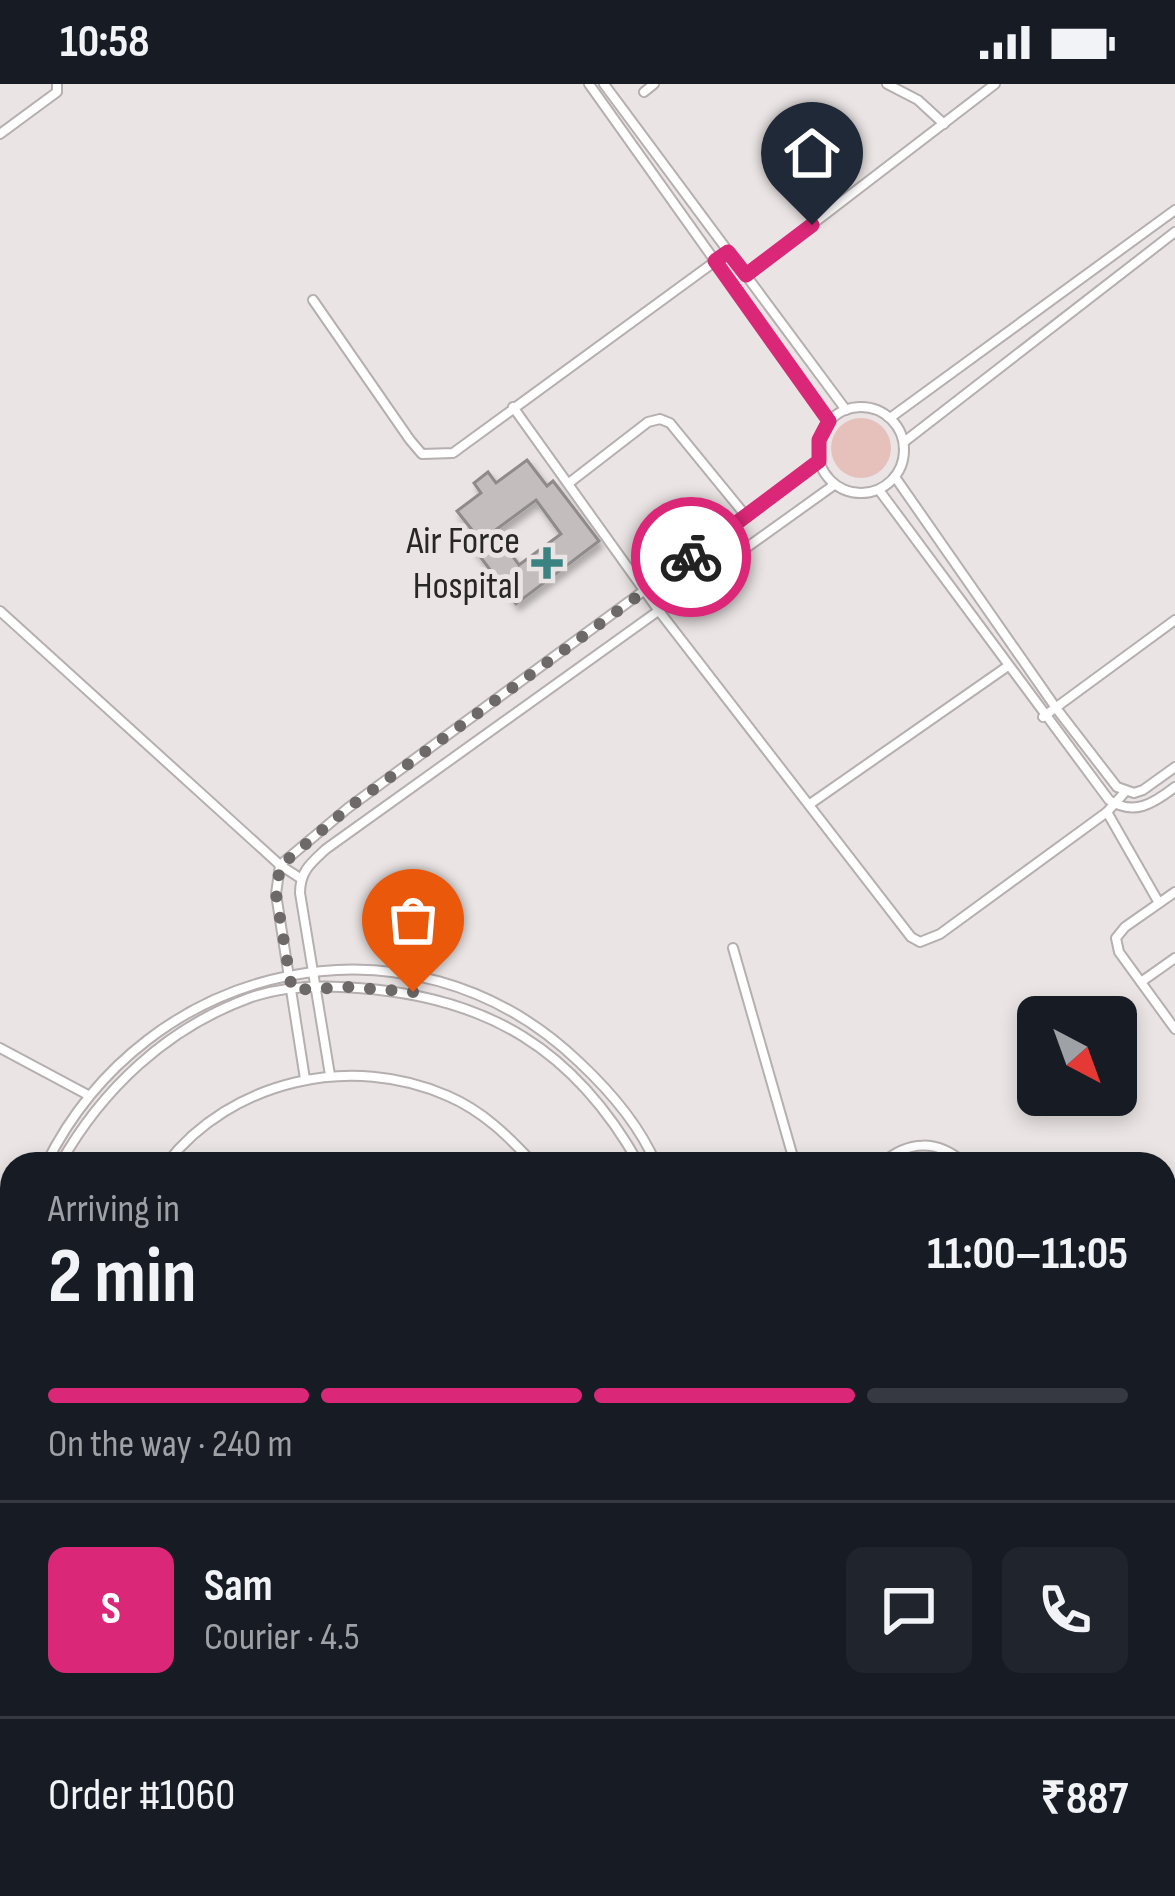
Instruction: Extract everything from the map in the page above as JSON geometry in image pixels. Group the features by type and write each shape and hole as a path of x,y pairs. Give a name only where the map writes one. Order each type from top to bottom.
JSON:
{"lane":[{"path":"0,134 49,100 58,84"},
{"path":"589,84 829,421"},
{"path":"604,84 846,410"},
{"path":"644,92 654,84"},
{"path":"887,84 926,106 944,124"},
{"path":"746,275 995,84"},
{"path":"890,418 1175,210"},
{"path":"904,442 1175,232"},
{"path":"313,300 422,454 453,452 728,252"},
{"path":"513,407 659,611 902,928 920,942 940,934 1107,812 1125,792"},
{"path":"869,408 890,418 904,442 895,477 878,490 856,494 834,485 819,461 819,440 829,421 846,410 869,408"},
{"path":"569,483 648,422 660,419 670,423 746,516"},
{"path":"305,1079 276,894 280,866 348,808 819,461"},
{"path":"895,477 1110,780 1125,792 1143,790 1175,767"},
{"path":"300,878 326,849 834,485"},
{"path":"878,490 1099,790 1115,805 1136,809 1175,788"},
{"path":"0,611 280,866 300,878"},
{"path":"1043,717 1175,620"},
{"path":"810,804 1008,666"},
{"path":"1107,812 1159,903"},
{"path":"300,878 330,1075"},
{"path":"1175,892 1116,938 1119,952 1175,1029"},
{"path":"733,948 792,1152"},
{"path":"1141,982 1175,958"},
{"path":"53,1152 88,1095 133,1053 202,1006 248,984 314,969 416,975 454,986 537,1027 600,1082 649,1152"},
{"path":"68,1152 99,1104 138,1064 224,1009 251,998 318,988 413,992 460,1005 502,1024 574,1075 602,1105 631,1152"},
{"path":"0,1048 88,1095"},
{"path":"179,1152 215,1117 258,1093 330,1075 391,1078 449,1096 501,1129 523,1152"},
{"path":"895,1152 913,1145 950,1152"}],"shaded area":[{"path":"861,418 882,427 891,448 882,469 861,478 840,469 831,448 840,427"}],"building":[{"path":"527,460 547,486 553,481 599,541 516,604 469,542 477,536 457,511 481,493 474,483 488,472 496,483","holes":["536,500 561,534 519,565 494,531"]}],"way so far":[{"path":"413,992 348,987 292,990 276,894 280,866 348,808 691,557"}],"place":[{"name":"Air Force Hospital","path":"547,563"}],"route":[{"path":"691,557 819,461 819,440 829,421 715,261 728,252 746,275 812,225"}]}
